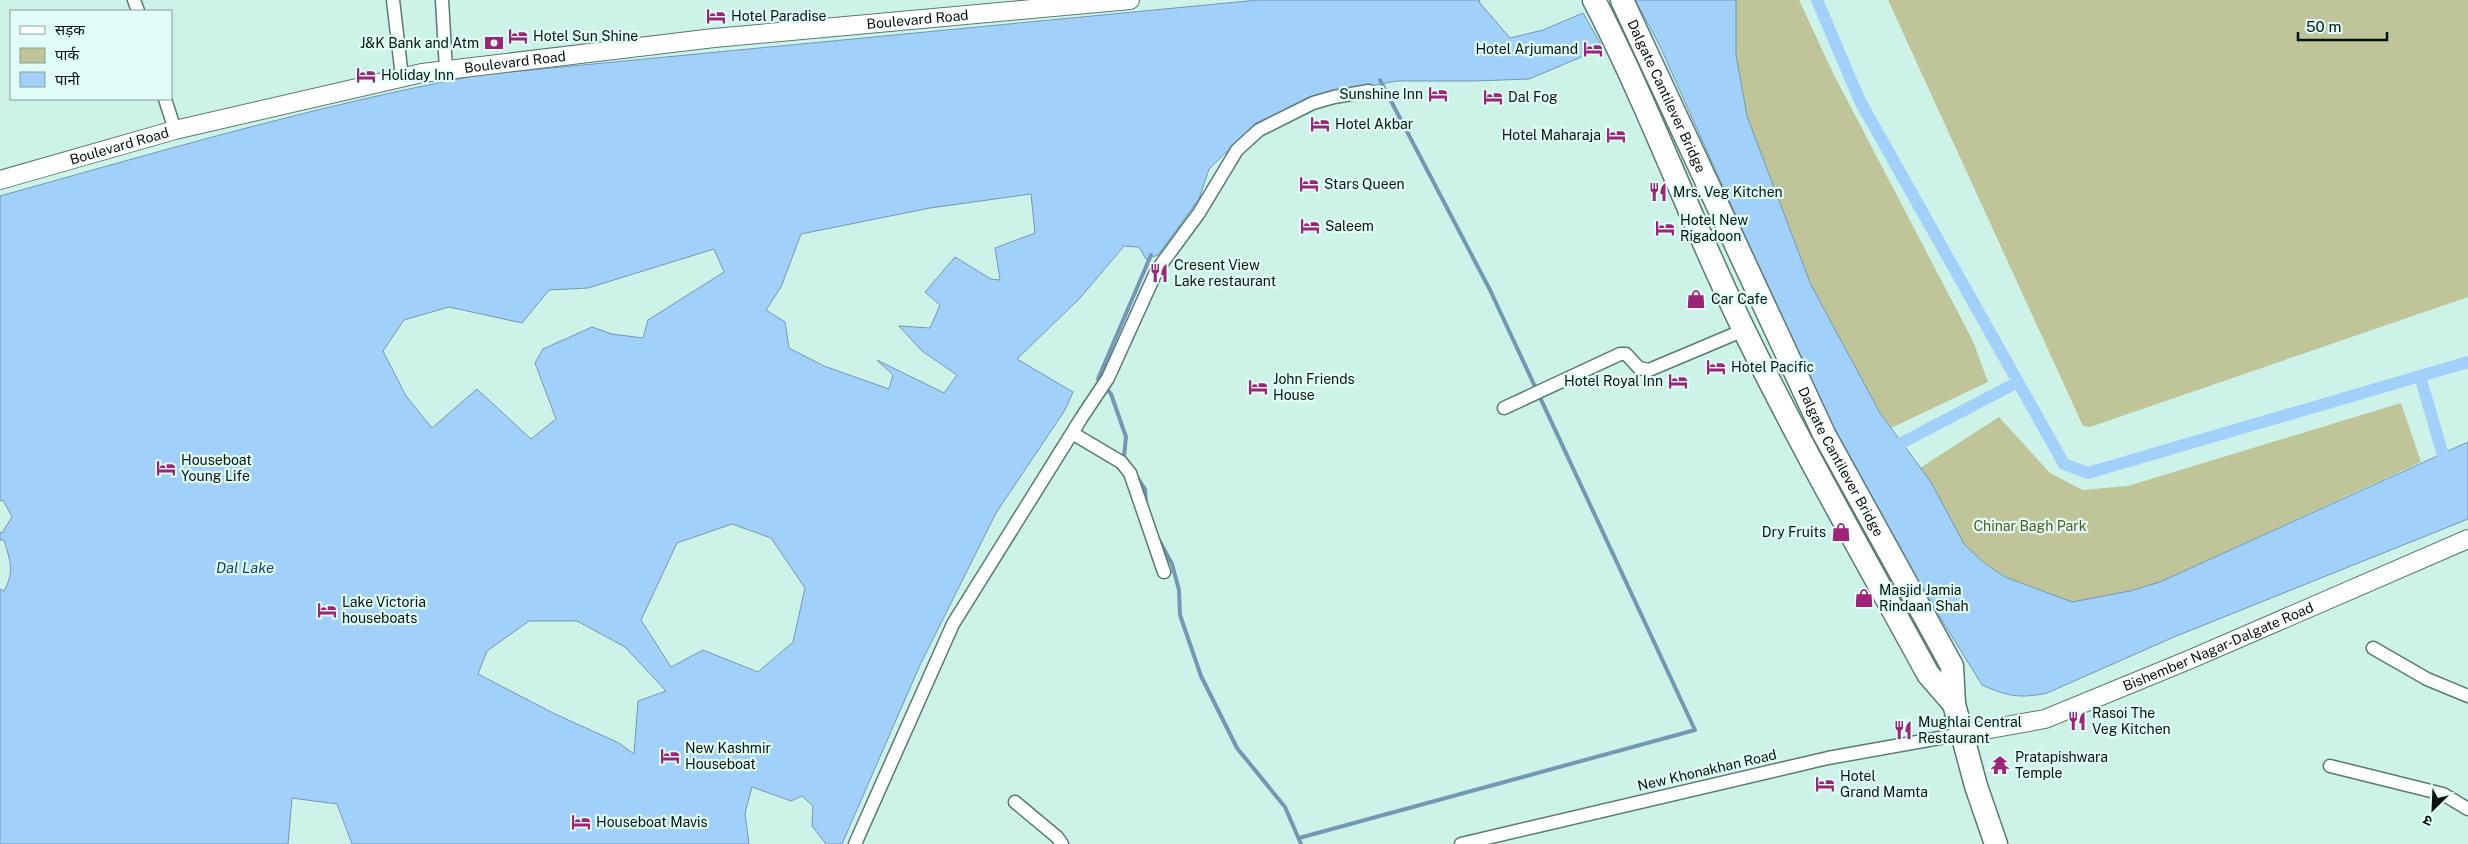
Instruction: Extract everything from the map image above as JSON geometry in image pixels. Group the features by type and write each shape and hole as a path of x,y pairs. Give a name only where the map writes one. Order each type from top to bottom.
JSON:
{"highway":[{"path":"1594,0 1619,48 1744,330 1802,442 1928,674 1954,704 1976,786 1996,844"},
{"name":"Dalgate Cantilever Bridge","path":"1622,0 1824,434 1952,666 1954,704"},
{"path":"1671,169 1695,160"}],"main road":[{"name":"Boulevard Road","path":"0,180 175,130 402,77 446,69 1023,5 1130,0"},
{"name":"Bishember Nagar-Dalgate Road","path":"1962,734 2045,719 2200,656 2468,540"}],"street":[{"path":"393,0 402,77"},
{"path":"442,0 446,69"},
{"path":"855,844 953,624 1096,394 1108,378 1157,270 1204,205 1237,150 1259,130 1313,104 1334,97 1369,92"},
{"path":"165,100 175,130"},
{"path":"1504,408 1620,354 1626,354 1639,368 1649,370 1744,330"},
{"path":"1072,433 1121,462 1130,473 1164,572"},
{"path":"2373,648 2427,679 2468,696"},
{"name":"New Khonakhan Road","path":"1461,844 1828,758 1962,734"},
{"path":"2330,766 2443,794 2468,809"},
{"path":"1014,802 1057,837 1062,844"}],"green space":[{"path":"1736,0 1799,0 1834,75 1973,341 1988,382 1891,428 1880,413 1811,285 1747,116 1736,55"},
{"path":"1888,0 2468,0 2468,297 2090,427 2083,426"},
{"name":"Chinar Bagh Park","path":"2401,403 2421,462 2160,582 2130,591 2072,602 2005,577 1983,562 1964,544 1920,468 1999,417 2050,473 2083,490 2128,486"}],"water":[{"name":"Dal Lake","path":"1258,0 1480,0 1479,2 1510,38 1543,30 1583,13 1603,48 1529,79 1397,81 1321,95 1256,123 1209,169 1199,199 1158,255 1146,259 1139,247 1124,246 1080,298 1017,359 1073,392 1065,410 996,513 920,665 842,844 826,844 812,826 813,806 802,796 791,801 752,787 745,813 749,844 352,844 337,804 292,798 288,844 0,844 0,589 4,591 9,578 10,566 4,540 0,540 0,532 2,533 12,517 3,500 0,501 0,196 178,146 298,115 358,100 479,75","holes":["1031,194 1035,233 995,248 1000,280 991,279 955,257 925,292 940,305 930,328 899,326 922,351 957,375 944,393 877,360 893,375 889,389 824,366 789,348 785,322 766,310 781,287 801,234 930,208","714,249 724,272 648,320 643,338 612,334 592,327 543,349 535,363 556,419 531,439 477,389 432,428 406,396 383,351 404,320 449,307 522,323 549,290 588,288","732,524 771,538 805,588 793,642 758,672 703,650 671,667 641,620 677,543","529,621 577,621 625,647 666,691 638,701 634,754 619,743 553,713 478,674 487,651"]},
{"path":"1635,0 1736,0 1736,55 1747,116 1811,285 1880,413 1931,482 1964,544 1983,562 2005,577 2072,602 2130,591 2160,582 2468,442 2468,519 2174,637 2047,693 2021,696 1999,692 1982,685 1901,554 1836,439 1659,44"}],"waterway":[{"path":"1817,0 1860,101 2064,464 2088,473 2468,362"},
{"path":"1299,838 1695,730 1490,290 1380,80"},
{"path":"1127,461 1124,456 1126,437 1111,394 1098,379 1151,255"},
{"path":"2420,376 2447,469"},
{"path":"1888,450 2018,382"},
{"path":"1137,477 1145,489 1146,503"},
{"path":"1159,540 1172,564 1179,590 1180,615 1201,676 1237,748 1285,807 1301,844"}],"place":[{"name":"Hotel Paradise","path":"716,16"},
{"name":"Hotel Sun Shine","path":"518,36"},
{"name":"J&K Bank and Atm","path":"494,43"},
{"name":"Hotel Arjumand","path":"1593,49"},
{"name":"Holiday Inn","path":"366,75"},
{"name":"Sunshine Inn","path":"1438,94"},
{"name":"Dal Fog","path":"1493,97"},
{"name":"Hotel Akbar","path":"1320,124"},
{"name":"Hotel Maharaja","path":"1616,135"},
{"name":"Stars Queen","path":"1309,184"},
{"name":"Mrs. Veg Kitchen","path":"1658,192"},
{"name":"Saleem","path":"1310,226"},
{"name":"Hotel New Rigadoon","path":"1665,228"},
{"name":"Cresent View Lake restaurant","path":"1159,273"},
{"name":"Car Cafe","path":"1696,299"},
{"name":"Hotel Pacific","path":"1716,367"},
{"name":"Hotel Royal Inn","path":"1678,381"},
{"name":"John Friends House","path":"1258,387"},
{"name":"Houseboat Young Life","path":"166,468"},
{"name":"Dry Fruits","path":"1841,532"},
{"name":"Masjid Jamia Rindaan Shah","path":"1864,598"},
{"name":"Lake Victoria houseboats","path":"327,610"},
{"name":"Rasoi The Veg Kitchen","path":"2077,721"},
{"name":"Mughlai Central Restaurant","path":"1903,730"},
{"name":"New Kashmir Houseboat","path":"670,756"},
{"name":"Pratapishwara Temple","path":"2000,765"},
{"name":"Hotel Grand Mamta","path":"1825,784"},
{"name":"Houseboat Mavis","path":"581,822"}]}
